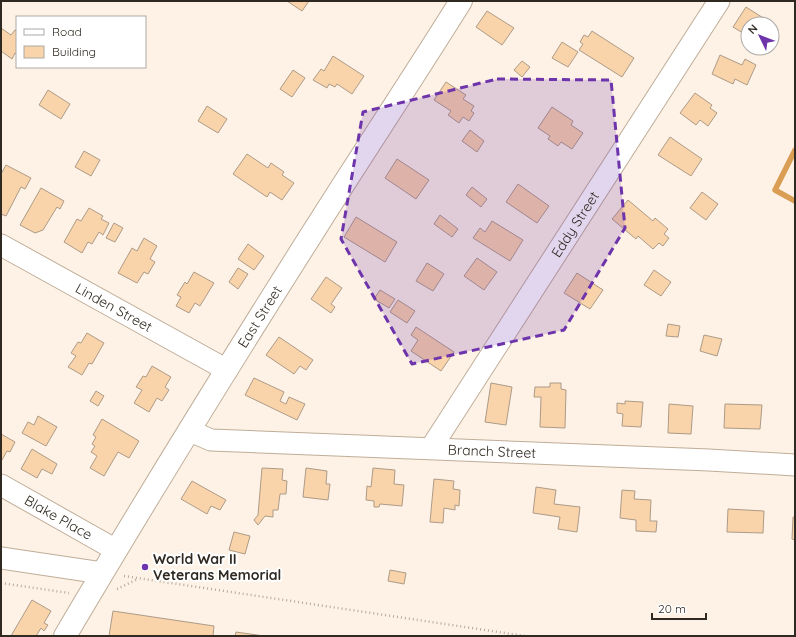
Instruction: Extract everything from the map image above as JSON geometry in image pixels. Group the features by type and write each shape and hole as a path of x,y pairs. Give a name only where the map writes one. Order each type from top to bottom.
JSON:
{"main road":[{"name":"East Street","path":"65,636 89,596 111,574 116,550 314,231 461,1"}],"street":[{"name":"Eddy Street","path":"432,448 719,1"},
{"name":"Linden Street","path":"1,245 227,370"},
{"name":"Branch Street","path":"190,431 211,440 432,448 795,465"},
{"name":"Blake Place","path":"1,485 116,550"},
{"path":"1,558 111,574"}],"path":[{"path":"111,574 525,636"},
{"path":"1,583 89,596"}],"highlighted area":[{"path":"497,79 611,80 625,228 564,330 412,364 341,239 363,112"}],"building":[{"path":"287,1 309,1 302,11"},
{"path":"746,7 760,16 740,16"},
{"path":"487,11 514,28 502,45 476,27"},
{"path":"740,16 740,31 733,27"},
{"path":"1,28 11,35 16,30 16,54 15,53 12,59 1,51"},
{"path":"592,31 634,58 622,77 579,50 583,44 580,42 584,35 588,37"},
{"path":"562,42 578,52 568,67 552,58"},
{"path":"720,55 742,65 745,59 756,65 747,85 735,79 733,84 712,74"},
{"path":"333,56 364,76 352,94 337,84 335,87 329,84 327,88 313,80 321,69 324,71"},
{"path":"522,61 530,67 522,77 514,70"},
{"path":"293,70 305,78 292,97 280,89"},
{"path":"446,82 466,95 463,99 474,106 471,111 474,113 469,121 463,117 459,123 448,115 451,111 434,100"},
{"path":"48,90 70,104 61,119 39,105"},
{"path":"695,93 712,105 710,108 717,113 708,126 700,120 696,125 680,113"},
{"path":"207,106 227,119 218,133 198,121"},
{"path":"552,107 573,121 571,125 583,133 572,149 561,142 558,146 548,139 550,136 538,128"},
{"path":"470,130 484,141 477,152 462,141"},
{"path":"670,137 702,159 691,176 658,155"},
{"path":"84,151 100,160 91,176 75,167"},
{"path":"247,154 268,168 271,163 284,172 282,175 294,183 282,200 270,192 267,197 233,174"},
{"path":"397,159 429,180 416,199 385,178"},
{"path":"6,165 31,178 25,189 21,187 6,216 1,214 1,174"},
{"path":"518,184 549,206 537,223 506,202"},
{"path":"472,187 487,199 481,207 466,195"},
{"path":"41,188 64,201 60,209 57,207 43,230 35,233 20,225"},
{"path":"702,192 718,204 706,220 690,208"},
{"path":"628,200 653,221 655,218 668,229 664,234 669,238 663,246 659,243 653,249 638,236 636,239 612,219"},
{"path":"89,208 103,216 101,219 109,223 103,235 99,232 92,244 88,242 82,253 64,242 77,219 81,221"},
{"path":"440,215 458,229 452,237 434,224"},
{"path":"356,217 397,242 385,262 344,237"},
{"path":"492,221 523,240 510,261 473,238 480,228 485,232"},
{"path":"114,223 123,228 115,242 106,238"},
{"path":"144,238 157,246 150,259 155,262 148,274 144,272 137,283 118,273 132,248 137,251"},
{"path":"248,244 264,256 254,270 238,259"},
{"path":"477,258 497,272 484,290 464,276"},
{"path":"427,263 444,274 433,291 416,281"},
{"path":"238,268 248,274 238,289 229,282"},
{"path":"654,270 671,282 661,296 644,285"},
{"path":"194,272 214,283 200,306 195,303 189,313 176,306 181,297 177,295 185,282 187,284"},
{"path":"577,273 603,290 590,309 564,293"},
{"path":"326,277 342,288 331,304 335,307 331,313 311,299"},
{"path":"380,290 395,299 389,308 374,299"},
{"path":"398,300 415,311 407,323 390,312"},
{"path":"668,324 680,326 678,337 666,336"},
{"path":"416,327 454,352 441,371 411,351 418,340 411,335"},
{"path":"87,333 104,343 92,364 89,363 82,375 68,367 76,356 71,353 78,342 81,343"},
{"path":"704,335 722,339 717,356 700,351"},
{"path":"279,337 313,360 306,370 300,366 294,374 266,355"},
{"path":"152,366 171,377 165,387 169,390 162,401 157,398 149,412 134,403 142,390 136,387 143,376 146,377"},
{"path":"254,378 284,392 280,401 286,404 289,397 305,404 297,420 245,395"},
{"path":"491,383 512,387 506,425 485,422"},
{"path":"550,383 561,383 561,389 566,390 565,428 540,427 541,397 534,397 535,387 550,387"},
{"path":"96,391 104,396 98,406 90,401"},
{"path":"625,401 643,402 641,427 622,426 623,414 617,413 617,403 625,404"},
{"path":"669,404 693,406 691,434 668,433"},
{"path":"725,404 762,405 760,429 724,428"},
{"path":"38,416 57,427 46,446 22,433 28,422 34,425"},
{"path":"102,419 139,441 129,458 118,452 104,476 90,468 97,456 91,452 95,446 92,444 96,437 93,435"},
{"path":"1,434 15,442 10,452 7,451 2,460 1,459"},
{"path":"32,449 57,464 52,474 42,469 37,478 21,469"},
{"path":"262,468 283,469 282,480 287,481 286,494 280,494 278,510 273,510 273,517 265,516 258,525 254,520 258,515"},
{"path":"306,468 327,471 326,484 330,484 328,500 303,497"},
{"path":"373,468 395,470 394,484 404,485 402,506 380,504 379,507 374,507 374,501 366,500 367,486 371,487"},
{"path":"434,479 454,481 453,489 460,490 459,506 455,505 455,510 444,508 443,523 430,522"},
{"path":"192,481 226,500 220,510 211,506 207,514 181,499"},
{"path":"536,487 556,490 554,504 580,507 577,532 558,529 560,517 533,513"},
{"path":"622,490 635,491 634,499 651,500 650,521 657,521 656,532 636,531 636,520 620,518"},
{"path":"728,509 764,511 763,533 727,532"},
{"path":"793,517 795,517 795,540 792,539"},
{"path":"234,532 250,536 245,554 229,550"},
{"path":"390,570 406,573 404,584 388,581"},
{"path":"32,600 51,611 44,623 48,625 44,631 41,628 36,636 11,636"},
{"path":"113,611 214,626 213,636 109,636"},
{"path":"236,632 264,636 235,636"}],"waterway":[{"path":"795,150 775,190 795,201"}],"place":[{"name":"World War II Veterans Memorial","path":"145,567"}]}
